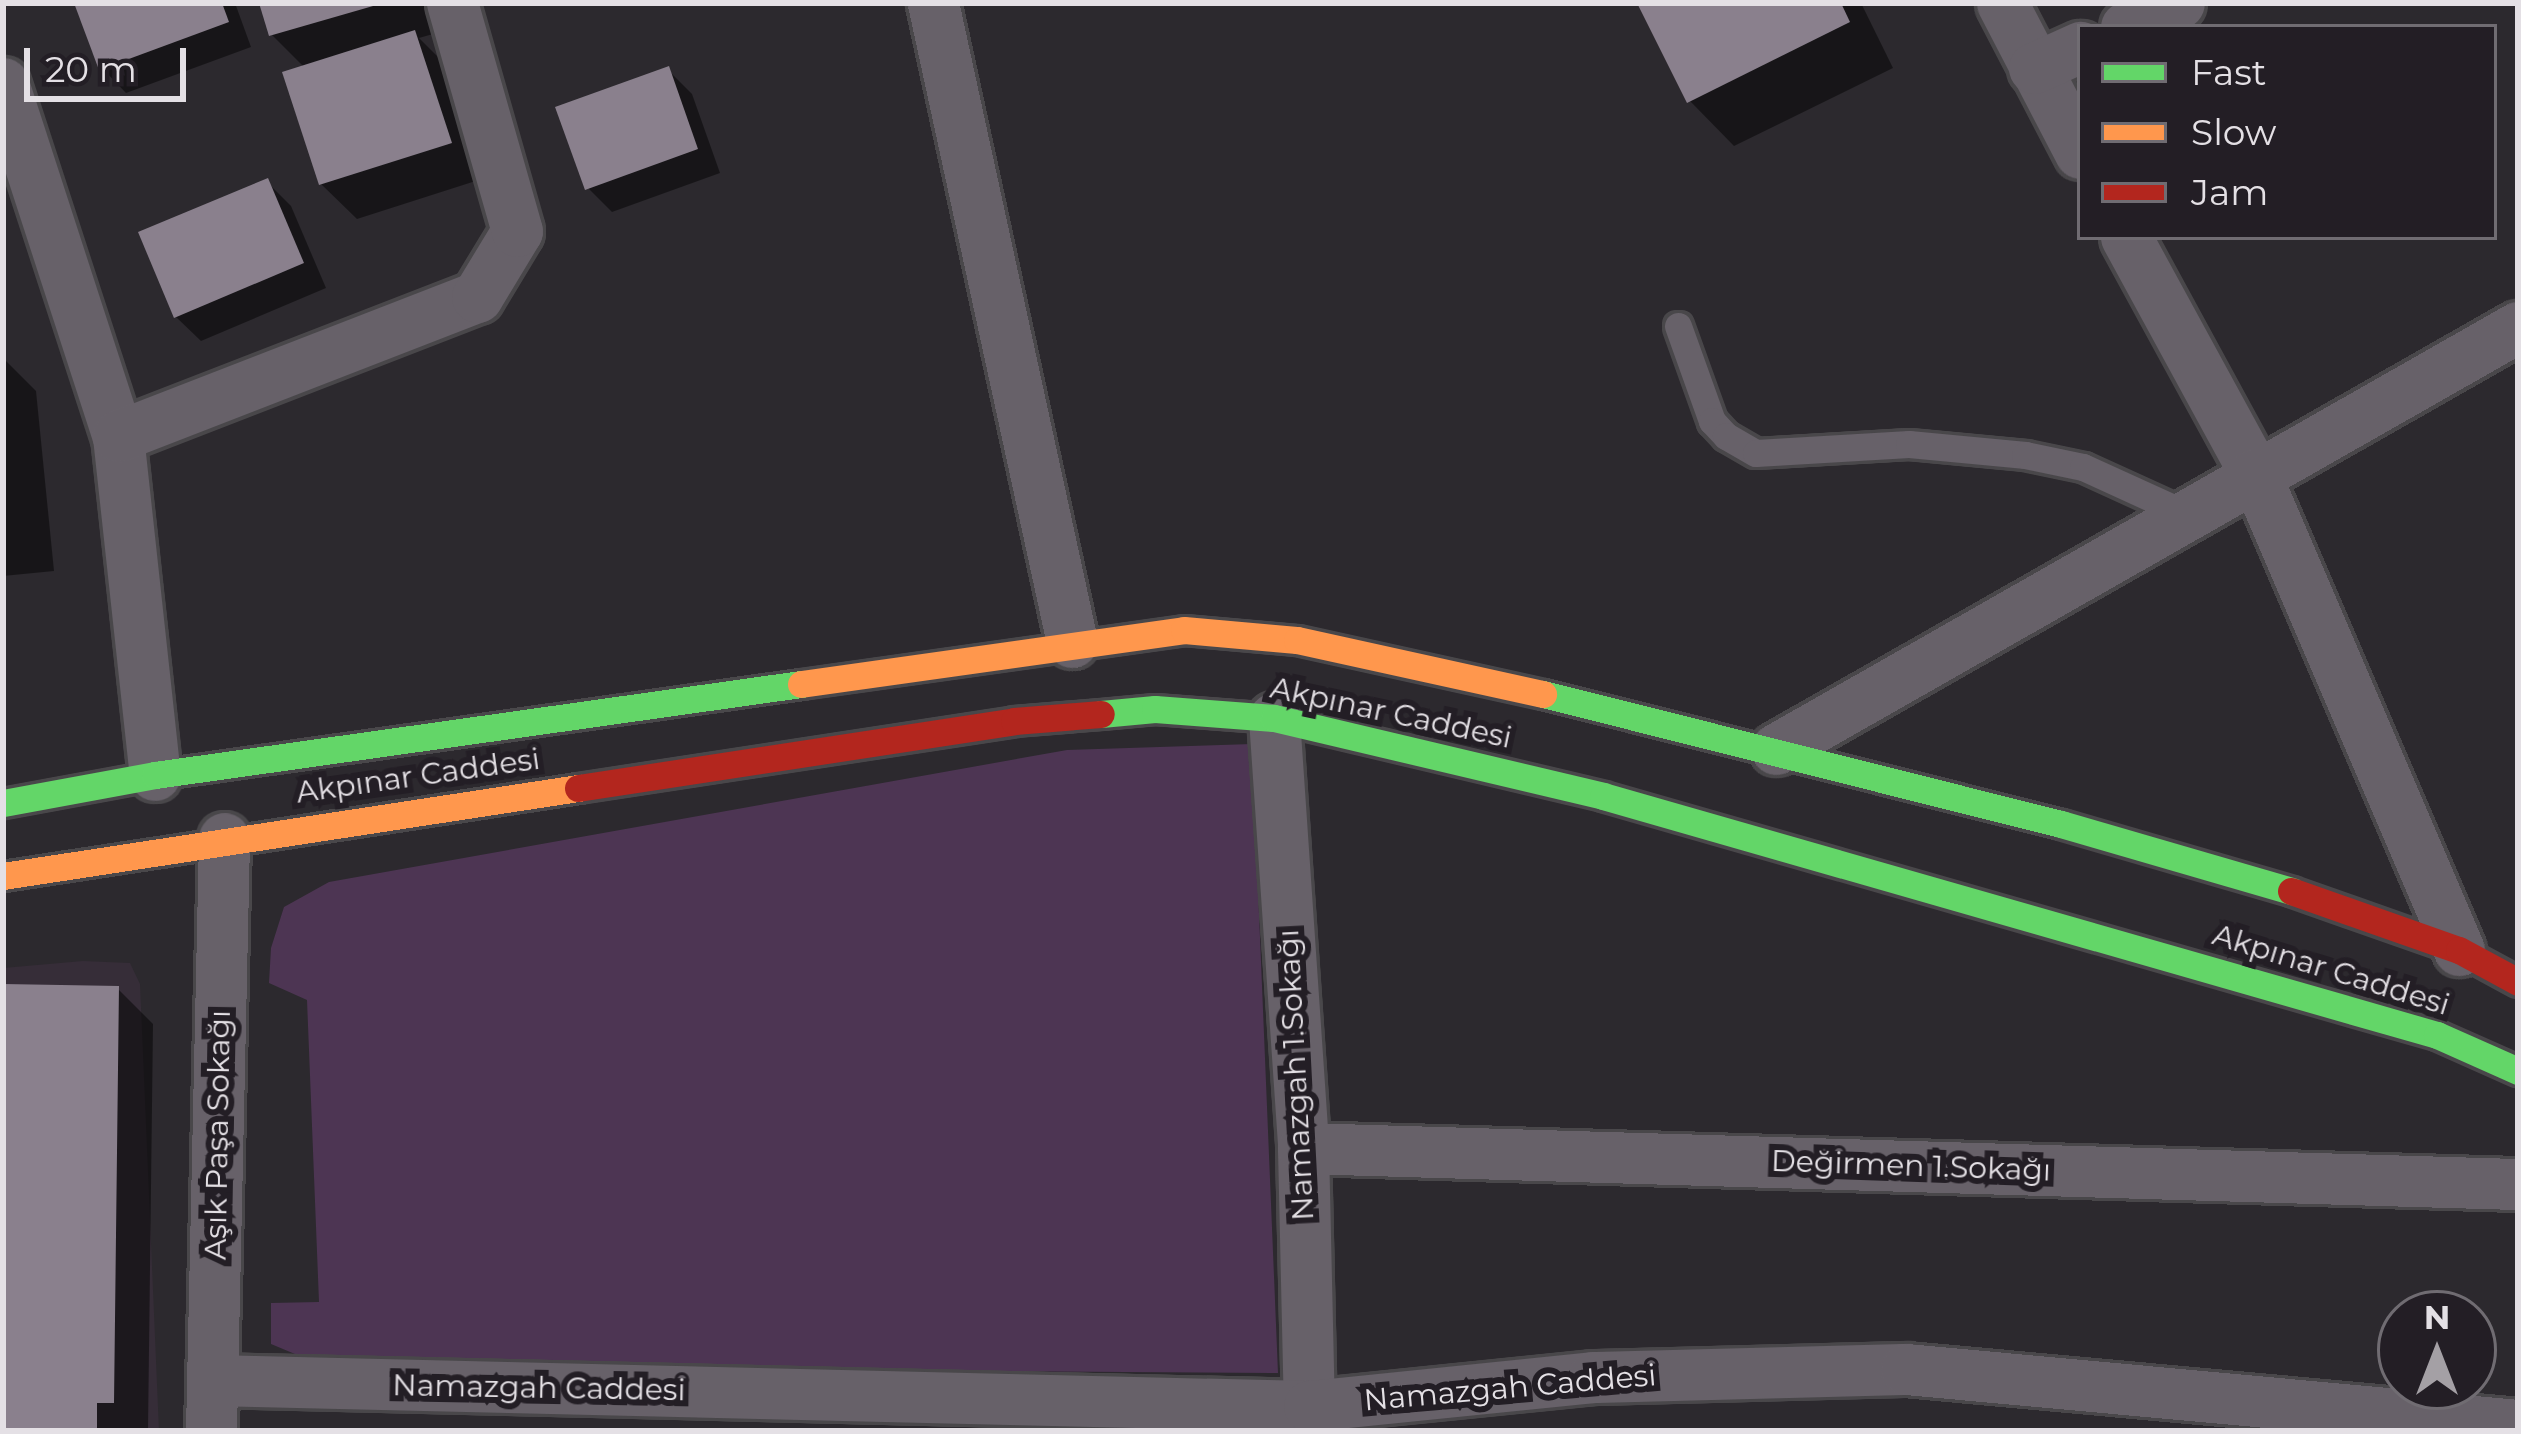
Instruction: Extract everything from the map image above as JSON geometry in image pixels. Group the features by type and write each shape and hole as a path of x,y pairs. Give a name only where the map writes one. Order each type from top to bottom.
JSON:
{"main road":[{"name":"Akpınar Caddesi","path":"3,803 155,776 1072,642 1184,630 1297,640 1776,749 2304,895 2459,950 2518,982"},
{"name":"Akpınar Caddesi","path":"3,876 224,838 1014,722 1155,709 1274,718 1604,796 1745,841 2139,946 2437,1035 2518,1071"}],"street":[{"path":"118,436 476,297 517,231 452,3"},
{"path":"935,3 1072,642"},
{"path":"2002,3 2077,147"},
{"path":"2133,24 2179,3"},
{"path":"2034,68 2077,48"},
{"path":"3,83 18,183 118,436 155,776"},
{"path":"2128,240 2254,474 2459,950"},
{"path":"1776,749 2518,327"},
{"name":"Namazgah 1.Sokağı","path":"1274,718 1304,1148 1314,1419"},
{"name":"Aşık Paşa Sokağı","path":"211,1431 224,838"},
{"name":"Değirmen 1.Sokağı","path":"1304,1148 2518,1184"},
{"name":"Namazgah Caddesi","path":"212,1380 1314,1419 1593,1377 1906,1369 2518,1425"},
{"path":"1260,1431 1314,1419"}],"lane":[{"path":"1678,326 1712,421 1726,436 1756,453 1909,444 2025,455 2083,467 2186,514"}],"shaded area":[{"path":"1252,744 1278,1373 326,1367 271,1344 271,1303 319,1302 307,1000 269,983 271,948 284,907 329,882 1067,750"},
{"path":"83,961 130,963 140,984 159,1431 3,1431 3,968"}],"building":[{"path":"74,3 222,3 229,22 99,70"},
{"path":"259,3 380,3 380,4 269,36"},
{"path":"1637,3 1841,3 1850,22 1687,103"},
{"path":"415,30 452,143 319,185 282,72"},
{"path":"669,66 698,149 585,190 555,107"},
{"path":"268,178 304,263 174,318 138,232"},
{"path":"3,984 119,986 114,1403 97,1403 97,1431 3,1431"}],"traffic: fast":[{"path":"3,803 155,775 801,684"},
{"path":"1543,694 2061,824 2291,891"},
{"path":"1101,714 1155,709 1274,718 1603,796 2437,1035 2518,1071"}],"traffic: slow":[{"path":"801,684 1184,630 1297,640 1543,694"},
{"path":"3,876 578,788"}],"traffic: jam":[{"path":"578,788 1014,721 1101,714"},
{"path":"2291,891 2459,950 2518,982"}]}
